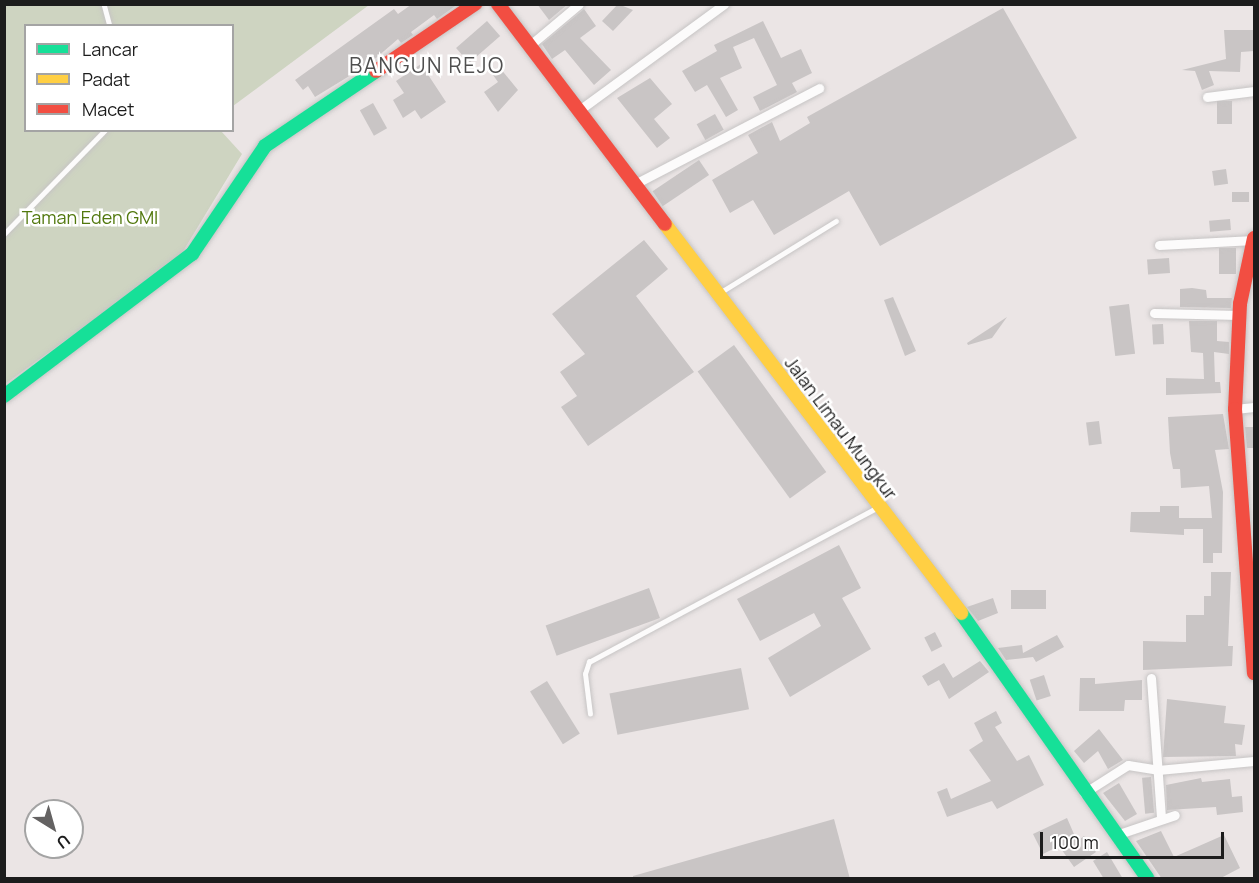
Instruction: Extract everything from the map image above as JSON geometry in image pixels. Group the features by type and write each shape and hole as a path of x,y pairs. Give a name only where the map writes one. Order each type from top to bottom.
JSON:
{"street":[{"path":"4,396 192,254 265,146 475,4"},
{"name":"Jalan Limau Mungkur","path":"498,4 633,185 982,641 1084,794 1147,879"},
{"path":"529,46 579,4"},
{"path":"578,111 724,4"},
{"path":"633,185 819,88"},
{"path":"1207,97 1254,91"},
{"path":"1159,245 1254,239 1250,281 1239,315 1235,409 1254,673"},
{"path":"1154,313 1239,315"},
{"path":"1235,409 1254,407"},
{"path":"1151,678 1161,816"},
{"path":"1084,794 1128,765 1158,770 1254,761"},
{"path":"1116,835 1161,816 1175,815"}],"lane":[{"path":"104,4 109,24"},
{"path":"4,234 103,132"},
{"path":"717,294 836,221"},
{"path":"590,714 585,674 589,662 878,507"}],"green space":[{"name":"Taman Eden GMI","path":"5,5 369,5 234,105 234,24 24,24 24,132 222,132 242,154 179,258 5,384"}],"building":[{"path":"412,4 458,4 437,19 434,15 411,32 413,35 401,43 398,39 369,64 315,97 308,86 303,90 295,80 394,9 398,14"},
{"path":"537,4 568,4 549,20"},
{"path":"618,4 633,10 613,31 602,21"},
{"path":"1003,8 1077,138 880,246 849,191 774,235 753,200 730,213 712,180 758,153 748,135 772,122 780,141 810,123 807,117"},
{"path":"584,9 596,26 580,38 611,70 594,85 565,50 552,59 542,44"},
{"path":"487,21 500,36 469,63 456,48"},
{"path":"763,21 781,58 801,49 812,73 792,83 797,92 760,111 753,97 777,85 754,38 733,47 742,68 720,78 738,110 726,117 707,85 695,92 682,71 717,51 714,45"},
{"path":"1224,30 1254,30 1254,51 1241,52 1240,72 1209,71 1214,85 1202,90 1195,71 1182,70 1226,59"},
{"path":"421,64 446,102 421,119 415,110 403,118 393,100 404,93 396,81"},
{"path":"500,68 518,90 498,112 484,92 498,82 493,75"},
{"path":"650,78 672,104 654,119 670,138 657,148 617,98"},
{"path":"1217,101 1232,101 1232,124 1217,124"},
{"path":"373,103 387,128 374,136 360,110"},
{"path":"715,114 724,130 705,140 697,124"},
{"path":"699,160 709,175 663,206 653,191"},
{"path":"1226,169 1228,184 1214,186 1212,171"},
{"path":"1232,192 1249,192 1249,202 1232,202"},
{"path":"1230,219 1231,230 1210,232 1209,221"},
{"path":"644,240 668,269 636,296 694,372 588,446 561,407 577,396 560,372 585,354 552,314"},
{"path":"1219,248 1236,248 1236,274 1219,274"},
{"path":"1169,258 1170,273 1148,274 1147,260"},
{"path":"1180,289 1206,290 1207,298 1232,298 1231,308 1180,307"},
{"path":"893,297 916,351 905,356 884,300"},
{"path":"1129,304 1135,354 1115,356 1109,306"},
{"path":"1007,317 992,338 968,345 967,343"},
{"path":"1189,321 1217,321 1217,341 1229,342 1229,354 1214,352 1215,382 1220,382 1221,393 1166,395 1166,378 1204,379 1203,353 1191,352"},
{"path":"1163,324 1164,344 1153,345 1152,325"},
{"path":"734,345 826,472 790,498 698,371"},
{"path":"1223,414 1229,449 1215,450 1223,492 1222,553 1213,553 1213,563 1203,563 1203,529 1184,529 1184,535 1130,532 1131,512 1160,512 1160,506 1179,506 1179,518 1212,518 1209,486 1181,488 1180,469 1173,469 1170,453 1168,417"},
{"path":"1099,421 1102,444 1089,445 1086,423"},
{"path":"1245,427 1253,427 1254,448 1247,448"},
{"path":"839,545 861,588 842,598 871,649 790,697 768,658 821,626 814,613 760,641 737,599"},
{"path":"1211,572 1231,572 1228,646 1233,646 1232,666 1143,670 1143,641 1186,642 1186,615 1204,615 1204,596 1211,596"},
{"path":"649,588 660,618 557,656 546,626"},
{"path":"1011,590 1046,590 1046,609 1011,609"},
{"path":"993,598 998,613 978,621 967,607"},
{"path":"935,632 942,646 932,652 924,637"},
{"path":"1057,635 1064,647 1036,662 1033,657 1006,660 998,648 1022,645 1023,653"},
{"path":"980,661 989,672 949,699 939,680 928,686 922,676 944,663 953,678"},
{"path":"741,668 749,709 617,735 609,694"},
{"path":"1044,675 1051,696 1037,701 1030,680"},
{"path":"1080,678 1095,678 1095,684 1142,680 1142,700 1125,700 1124,711 1079,711"},
{"path":"547,681 580,734 563,744 530,692"},
{"path":"1167,699 1226,706 1224,723 1245,725 1242,745 1235,744 1236,756 1163,757"},
{"path":"996,711 1002,723 995,727 1017,761 1029,755 1044,785 997,809 992,801 947,817 937,792 947,788 951,799 991,781 969,750 983,741 974,723"},
{"path":"1099,729 1123,760 1108,769 1098,751 1084,763 1074,751"},
{"path":"1151,777 1154,813 1145,814 1142,778"},
{"path":"1201,778 1202,782 1230,779 1232,797 1242,796 1243,812 1217,815 1216,807 1167,810 1166,785"},
{"path":"1119,783 1137,814 1125,821 1103,793"},
{"path":"1067,818 1077,841 1084,836 1096,852 1074,867 1059,846 1043,854 1033,834"},
{"path":"834,819 850,879 633,879 633,876"},
{"path":"1161,831 1174,857 1224,835 1240,868 1219,879 1162,879 1136,841"},
{"path":"1107,852 1123,879 1104,879 1093,861"}],"traffic: fast":[{"path":"4,396 192,254 265,146 376,71"},
{"path":"961,613 1147,878"}],"traffic: slow":[{"path":"665,224 961,613"}],"traffic: jam":[{"path":"376,71 475,4"},
{"path":"498,4 665,224"},
{"path":"1254,238 1240,304 1235,409 1254,673"}],"district":[{"name":"BANGUN REJO","path":"427,65"}]}
